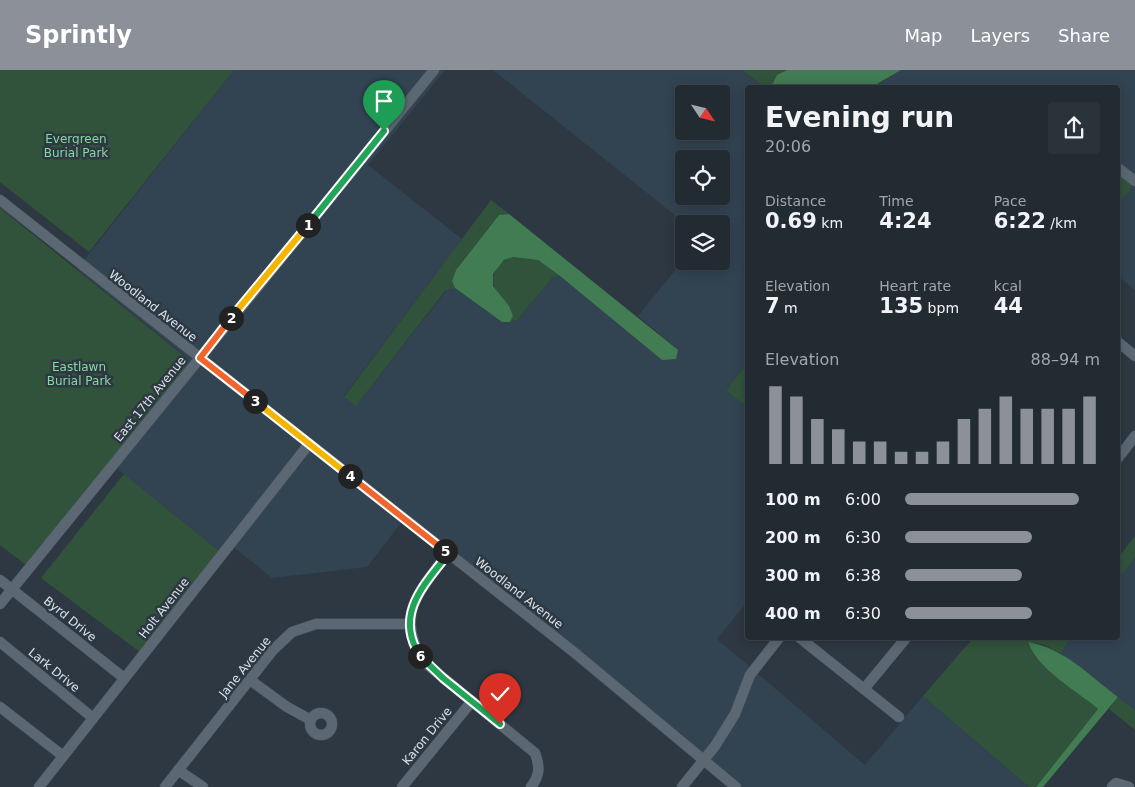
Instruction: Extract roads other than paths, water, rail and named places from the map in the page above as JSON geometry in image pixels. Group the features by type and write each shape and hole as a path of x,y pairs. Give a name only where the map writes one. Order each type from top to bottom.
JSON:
{"street":[{"name":"East 17th Avenue","path":"0,604 434,70"},
{"path":"1120,170 1135,181"},
{"name":"Woodland Avenue","path":"0,200 448,554 736,787"},
{"path":"1120,344 1135,356"},
{"path":"1120,455 1135,436"},
{"name":"Holt Avenue","path":"39,787 310,444"},
{"path":"448,554 418,593 408,624 413,644 424,662 535,753 540,765 538,777 531,787"},
{"name":"Byrd Drive","path":"0,580 124,678"},
{"name":"Jane Avenue","path":"164,787 273,650 292,632 316,624 408,624"},
{"path":"682,787 704,760 735,714 750,675 777,640"},
{"path":"803,640 899,717"},
{"path":"864,689 904,640"},
{"name":"Lark Drive","path":"0,642 93,718"},
{"path":"250,680 286,707 311,720"},
{"name":"Karon Drive","path":"402,787 472,701"},
{"path":"0,707 63,756"},
{"path":"178,770 204,787"},
{"path":"1112,787 1116,784 1129,787"}],"park label":[{"name":"Evergreen Burial Park","path":"76,146"},
{"name":"Eastlawn Burial Park","path":"79,374"}]}
